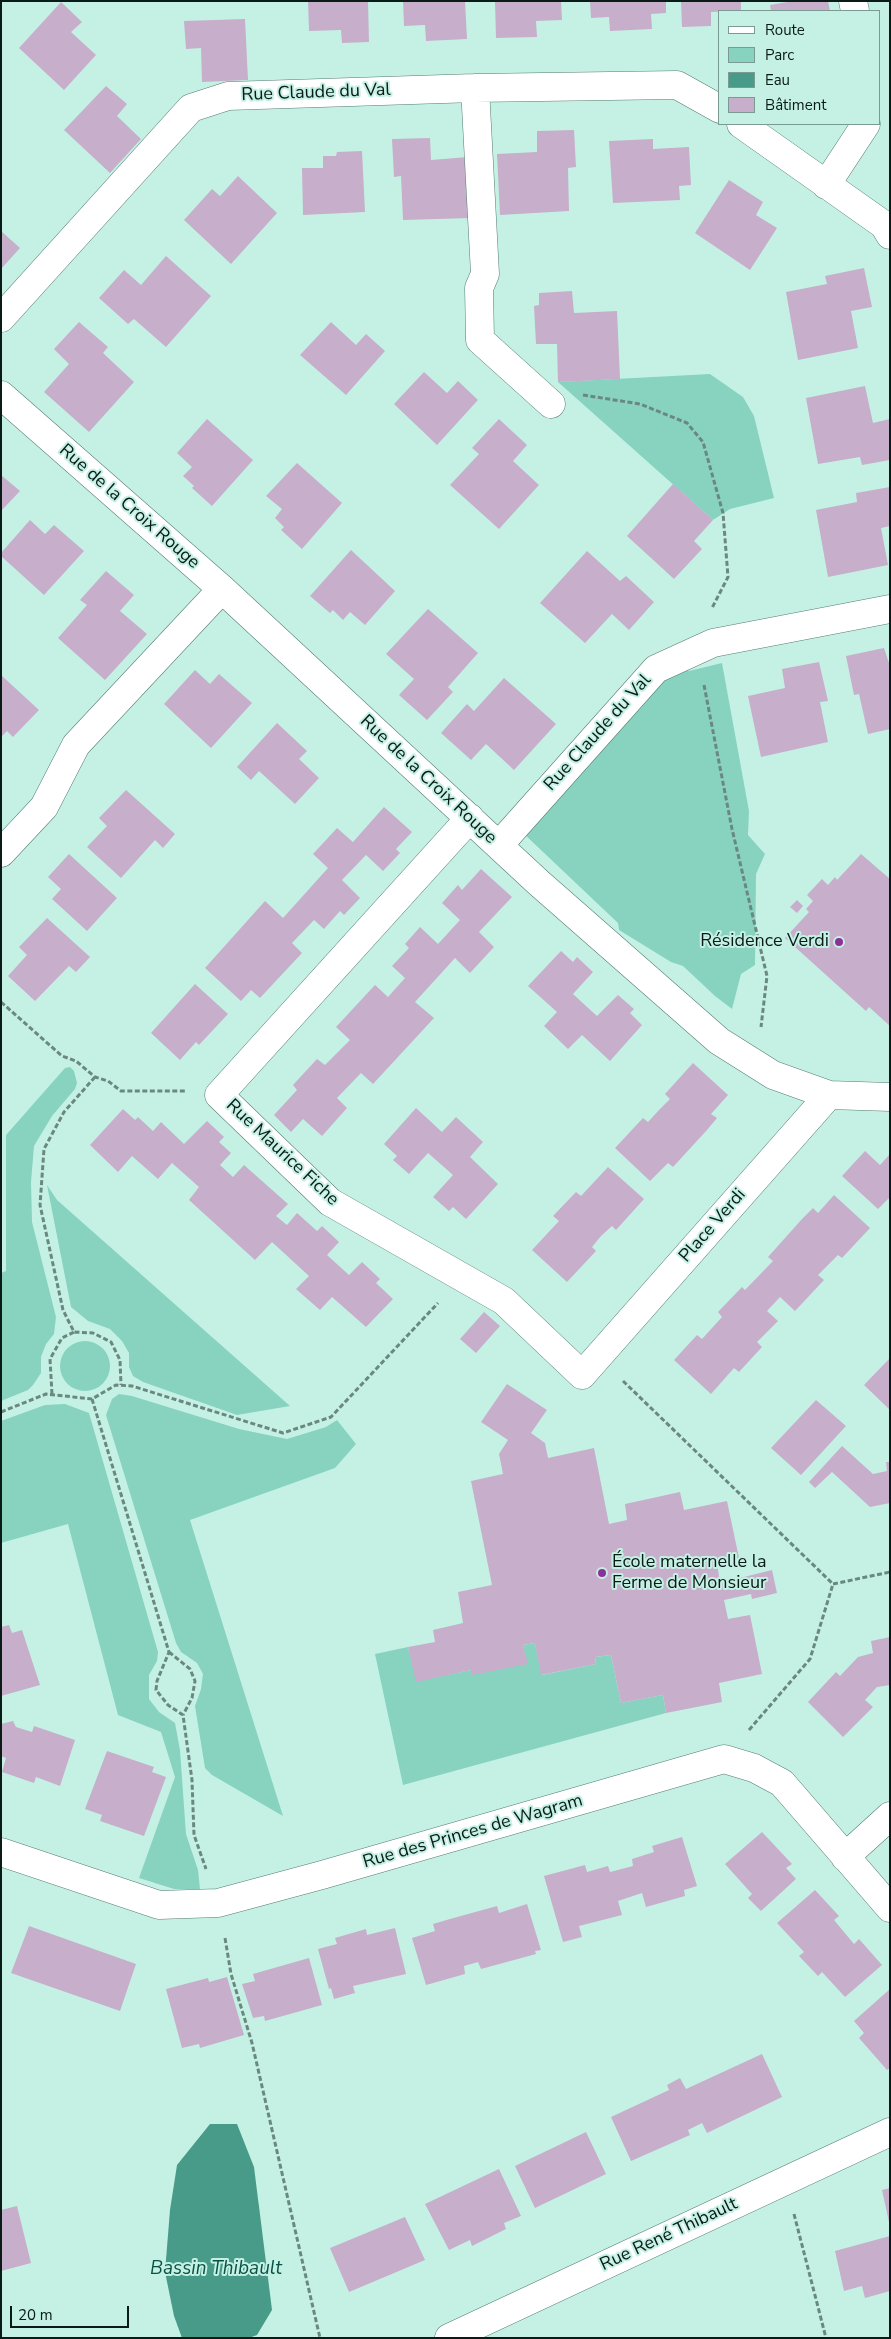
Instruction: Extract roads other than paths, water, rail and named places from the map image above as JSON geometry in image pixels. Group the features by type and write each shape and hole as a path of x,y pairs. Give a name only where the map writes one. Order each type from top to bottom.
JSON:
{"street":[{"name":"Rue Claude du Val","path":"1,318 191,108 228,96 475,88 677,85 718,108"},
{"path":"475,88 485,274 479,288 480,340 551,404"},
{"path":"742,125 884,225 890,235"},
{"path":"826,185 865,125"},
{"name":"Rue de la Croix Rouge","path":"1,395 222,589 499,845 719,1042 773,1075 829,1095 890,1097"},
{"path":"1,853 44,807 76,745 222,589"},
{"name":"Rue Claude du Val","path":"499,845 656,669 713,643 890,608"},
{"name":"Rue Maurice Fiche","path":"470,818 219,1095 330,1202 504,1301 582,1375 598,1357"},
{"name":"Place Verdi","path":"598,1357 829,1095"},
{"name":"Rue des Princes de Wagram","path":"1,1852 159,1905 218,1903 322,1875 724,1759 754,1768 782,1783 846,1857"},
{"path":"890,1816 846,1857 890,1908"},
{"name":"Rue René Thibault","path":"448,2338 890,2132"}],"water":[{"name":"Bassin Thibault","path":"210,2124 237,2124 254,2167 272,2310 257,2335 249,2338 182,2338 174,2316 165,2272 170,2210 177,2165"}],"place":[{"name":"Résidence Verdi","path":"839,942"},
{"name":"École maternelle la Ferme de Monsieur","path":"602,1573"}]}
